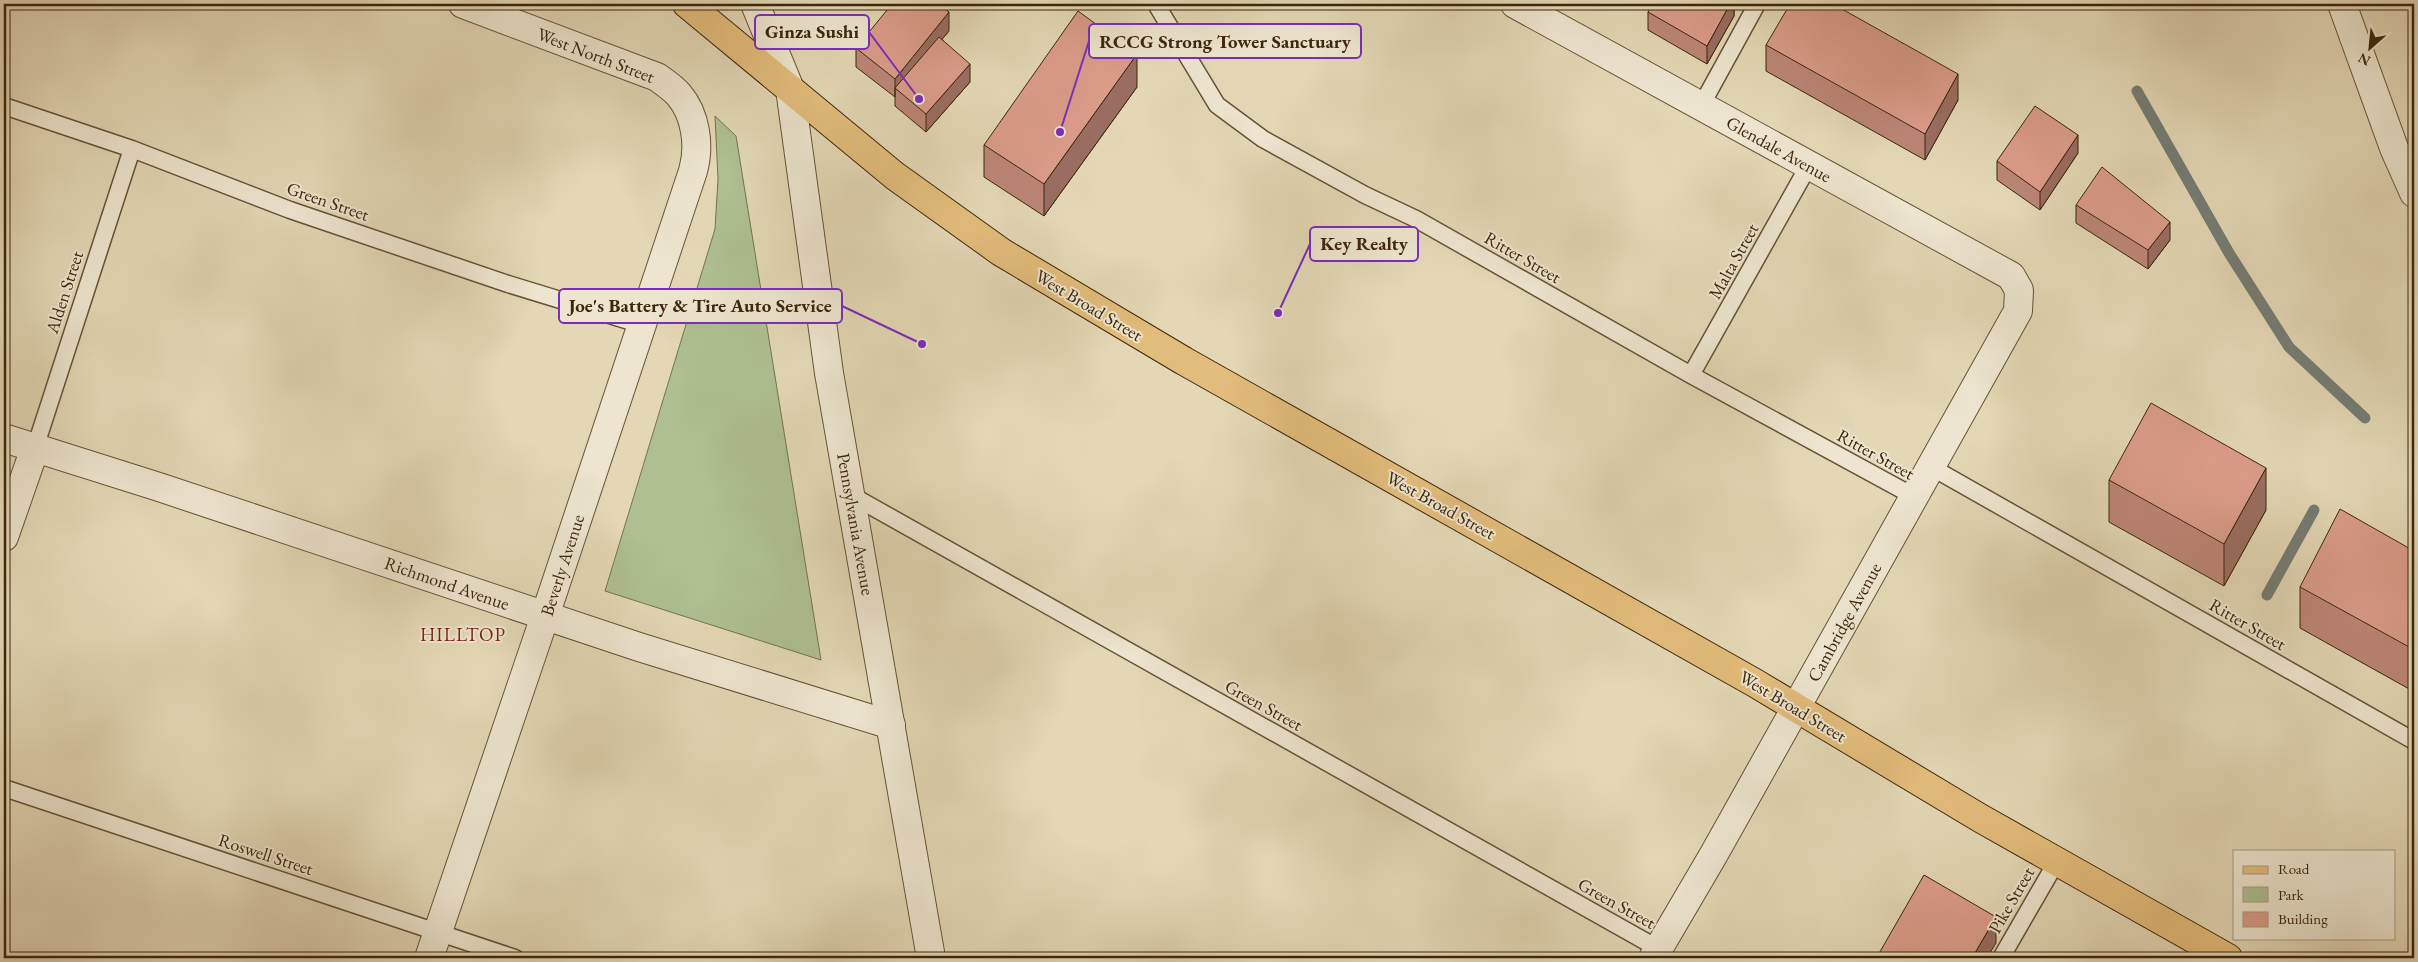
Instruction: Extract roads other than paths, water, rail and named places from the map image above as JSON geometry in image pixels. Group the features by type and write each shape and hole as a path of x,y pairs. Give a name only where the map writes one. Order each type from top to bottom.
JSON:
{"main road":[{"name":"West Broad Street","path":"687,4 895,176 1000,252 1184,361 1796,708 2057,861 2228,958"}],"street":[{"name":"West North Street","path":"463,4 657,76 679,95 690,113 697,141 693,171"},
{"name":"Pennsylvania Avenue","path":"754,4 790,89 830,373 931,958"},
{"name":"Glendale Avenue","path":"1515,4 2011,276 2020,290 2018,311"},
{"path":"2342,4 2394,148 2414,193"},
{"name":"Beverly Avenue","path":"429,958 546,616 693,171"},
{"name":"Cambridge Avenue","path":"1656,953 1932,468 2018,311"},
{"name":"Richmond Avenue","path":"4,438 159,487 546,616 891,725"},
{"path":"4,537 34,448"}],"lane":[{"name":"Ritter Street","path":"1156,4 1217,105 1263,138 1365,195 1416,219 1691,375 1915,497"},
{"path":"1701,106 1756,4"},
{"name":"Green Street","path":"4,106 132,149 290,210 508,284 642,325"},
{"name":"Alden Street","path":"34,448 132,149"},
{"name":"Malta Street","path":"1691,375 1809,165"},
{"name":"Ritter Street","path":"1932,468 2414,741"},
{"name":"Green Street","path":"851,495 1656,953"},
{"name":"Roswell Street","path":"4,788 515,958"},
{"name":"Pike Street","path":"2001,958 2057,861"}],"waterway":[{"path":"2137,91 2229,253 2289,347 2365,418"},
{"path":"2267,595 2314,510"}],"place":[{"name":"Ginza Sushi","path":"919,99"},
{"name":"RCCG Strong Tower Sanctuary","path":"1060,132"},
{"name":"Key Realty","path":"1278,313"},
{"name":"Joe's Battery & Tire Auto Service","path":"922,344"}],"district":[{"name":"HILLTOP","path":"463,634"}]}
